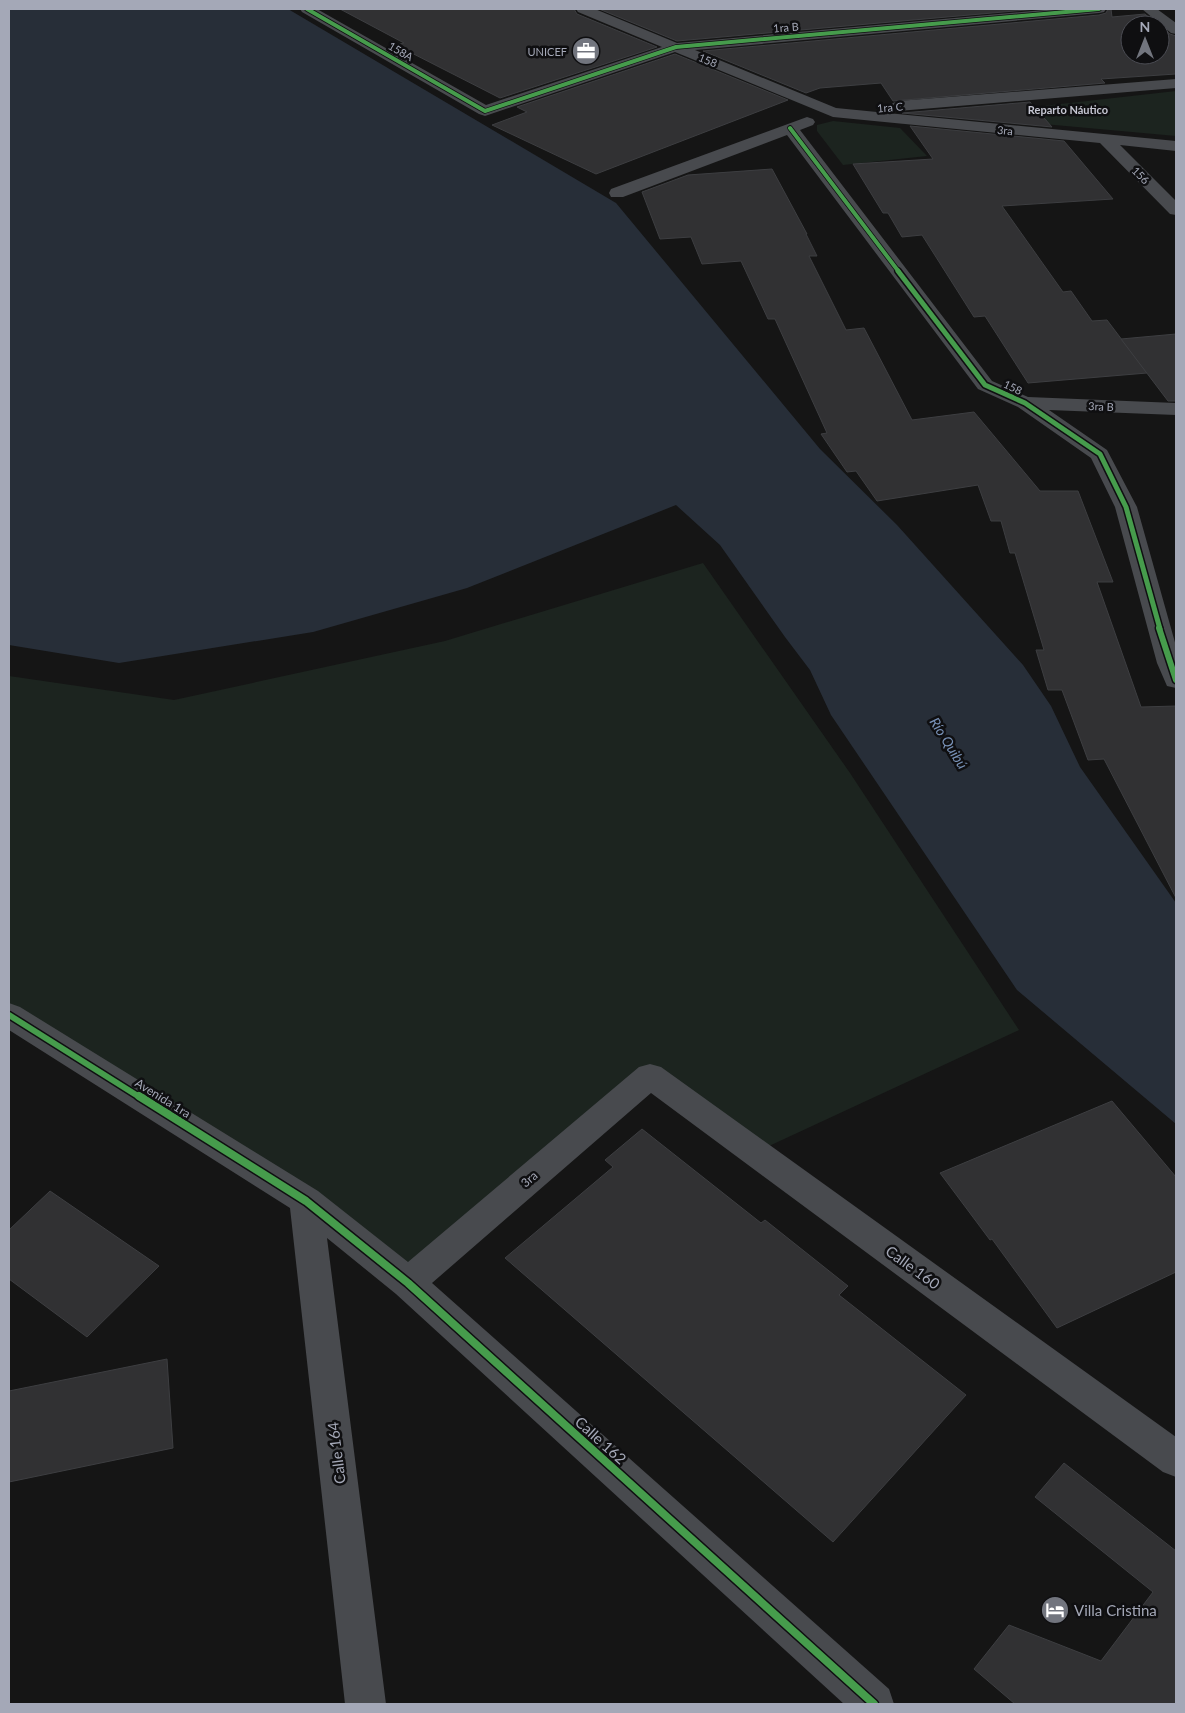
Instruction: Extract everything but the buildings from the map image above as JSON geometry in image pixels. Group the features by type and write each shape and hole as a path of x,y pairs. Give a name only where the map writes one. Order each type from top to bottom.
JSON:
{"street":[{"name":"158A","path":"307,9 485,112"},
{"name":"158","path":"583,9 833,112"},
{"name":"1ra B","path":"485,112 676,47 1099,9"},
{"path":"1149,9 1176,30"},
{"name":"1ra C","path":"617,193 833,112 1176,83"},
{"name":"3ra","path":"833,112 1176,146"},
{"name":"158","path":"790,128 985,385 1025,404 1100,454 1126,507 1169,663 1176,680"},
{"name":"156","path":"1106,140 1176,210"},
{"name":"3ra B","path":"1025,404 1176,408"},
{"name":"Avenida 1ra","path":"9,1015 306,1201"},
{"name":"3ra","path":"408,1283 650,1076"},
{"name":"Calle 160","path":"650,1076 1176,1459"},
{"name":"Calle 162","path":"306,1201 408,1283 874,1704"},
{"name":"Calle 164","path":"306,1201 365,1704"}],"shaded area":[{"path":"1176,91 1176,136 955,116"},
{"path":"833,121 900,128 927,156 843,165 817,131 817,125"},
{"path":"703,563 850,773 1019,1030 756,1152 650,1076 408,1283 9,1015 9,676 174,700 445,641"}],"water":[{"name":"Río Quibú","path":"9,9 288,9 616,203 820,449 897,525 1023,665 1051,706 1080,767 1176,903 1176,1124 1017,990 831,715 810,670 720,545 676,505 467,588 313,632 119,663 9,645"}],"cycle path":[{"path":"307,9 485,111 676,47 1099,9"},
{"path":"790,128 985,385 1025,403 1100,454 1126,507 1169,663 1176,680"},
{"path":"9,1015 306,1201 408,1283 874,1704"}],"place":[{"name":"UNICEF","path":"586,51"},
{"name":"Villa Cristina","path":"1055,1610"}],"district":[{"name":"Reparto Náutico","path":"1068,109"}]}
